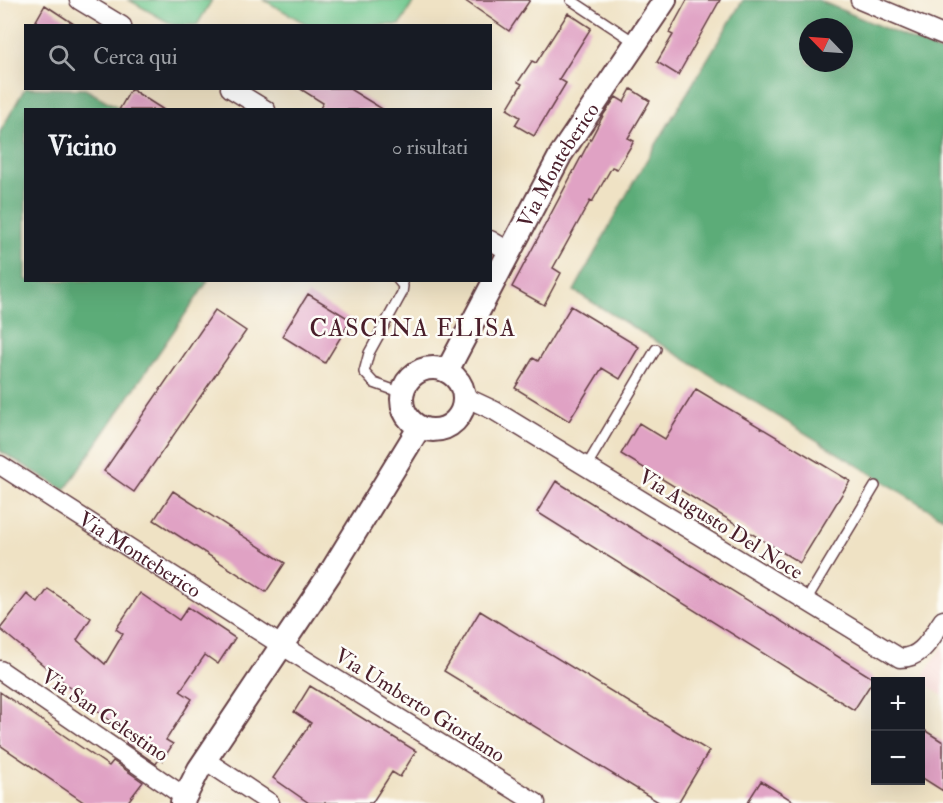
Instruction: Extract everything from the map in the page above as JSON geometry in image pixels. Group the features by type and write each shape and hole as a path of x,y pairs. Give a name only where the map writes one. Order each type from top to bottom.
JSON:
{"street":[{"path":"79,0 119,24"},
{"name":"Via Monteberico","path":"447,371 561,154 665,0"},
{"path":"860,0 943,35"},
{"path":"233,90 263,108"},
{"path":"492,241 510,252"},
{"path":"431,368 447,371 456,378 465,397 464,408 451,426 441,430 419,428 405,413 402,393 405,386 416,373 431,368"},
{"name":"Via Augusto Del Noce","path":"465,397 495,411 900,658 911,658 922,651 943,620"},
{"path":"184,800 205,760 330,575 419,428"},
{"name":"Via Monteberico","path":"0,465 281,645"},
{"name":"Via Umberto Giordano","path":"281,645 536,803"},
{"name":"Via San Celestino","path":"0,670 184,800"},
{"path":"205,760 270,803"}],"lane":[{"path":"572,0 636,43"},
{"path":"400,282 403,286 402,293 369,353 364,372 374,383 402,393"},
{"path":"586,467 656,350"},
{"path":"805,602 875,486"}],"shaded area":[{"path":"943,646 943,696 925,684 925,677 923,677"}],"green space":[{"path":"129,0 212,0 198,24 171,24"},
{"path":"264,0 414,1 401,24 306,24"},
{"path":"743,0 818,0 943,53 943,518 574,291 634,181"},
{"path":"24,90 87,90 119,108 24,108 24,282 207,282 65,490 0,451 0,132"}],"building":[{"path":"464,0 530,0 509,31"},
{"path":"687,0 720,0 678,75 657,62 673,35 669,33"},
{"path":"45,5 74,24 34,24"},
{"path":"568,13 591,28 559,79 566,83 534,136 515,125 520,117 507,109 522,84 518,82 532,61 536,63"},
{"path":"631,89 650,101 628,138 634,141 617,169 612,167 592,202 590,201 553,268 561,273 544,305 512,287 604,114 616,97 624,102"},
{"path":"133,90 161,108 120,108"},
{"path":"302,90 351,90 381,108 320,108 323,103"},
{"path":"308,294 351,320 325,363 282,336"},
{"path":"571,306 639,347 620,379 602,368 569,421 515,388 533,358 538,361"},
{"path":"215,310 246,331 134,492 104,471"},
{"path":"696,389 850,481 800,563 621,454 639,423 665,439"},
{"path":"556,481 871,677 871,684 854,710 537,512"},
{"path":"173,491 285,563 266,592 154,520"},
{"path":"48,589 91,618 77,640 105,664 123,634 116,629 140,593 179,620 188,607 235,638 218,664 205,655 180,691 192,699 166,740 173,744 162,761 159,759 156,764 126,743 128,739 113,729 115,725 0,629 27,594 38,603"},
{"path":"480,611 709,751 678,803 660,803 444,671"},
{"path":"310,686 416,751 400,777 392,772 372,803 309,803 273,778 311,723 294,712"},
{"path":"0,692 109,766 113,761 143,782 127,803 85,803 0,745"},
{"path":"925,731 943,742 943,791 925,780"},
{"path":"761,781 796,803 747,803"}],"district":[{"name":"CASCINA ELISA","path":"413,328"}]}
